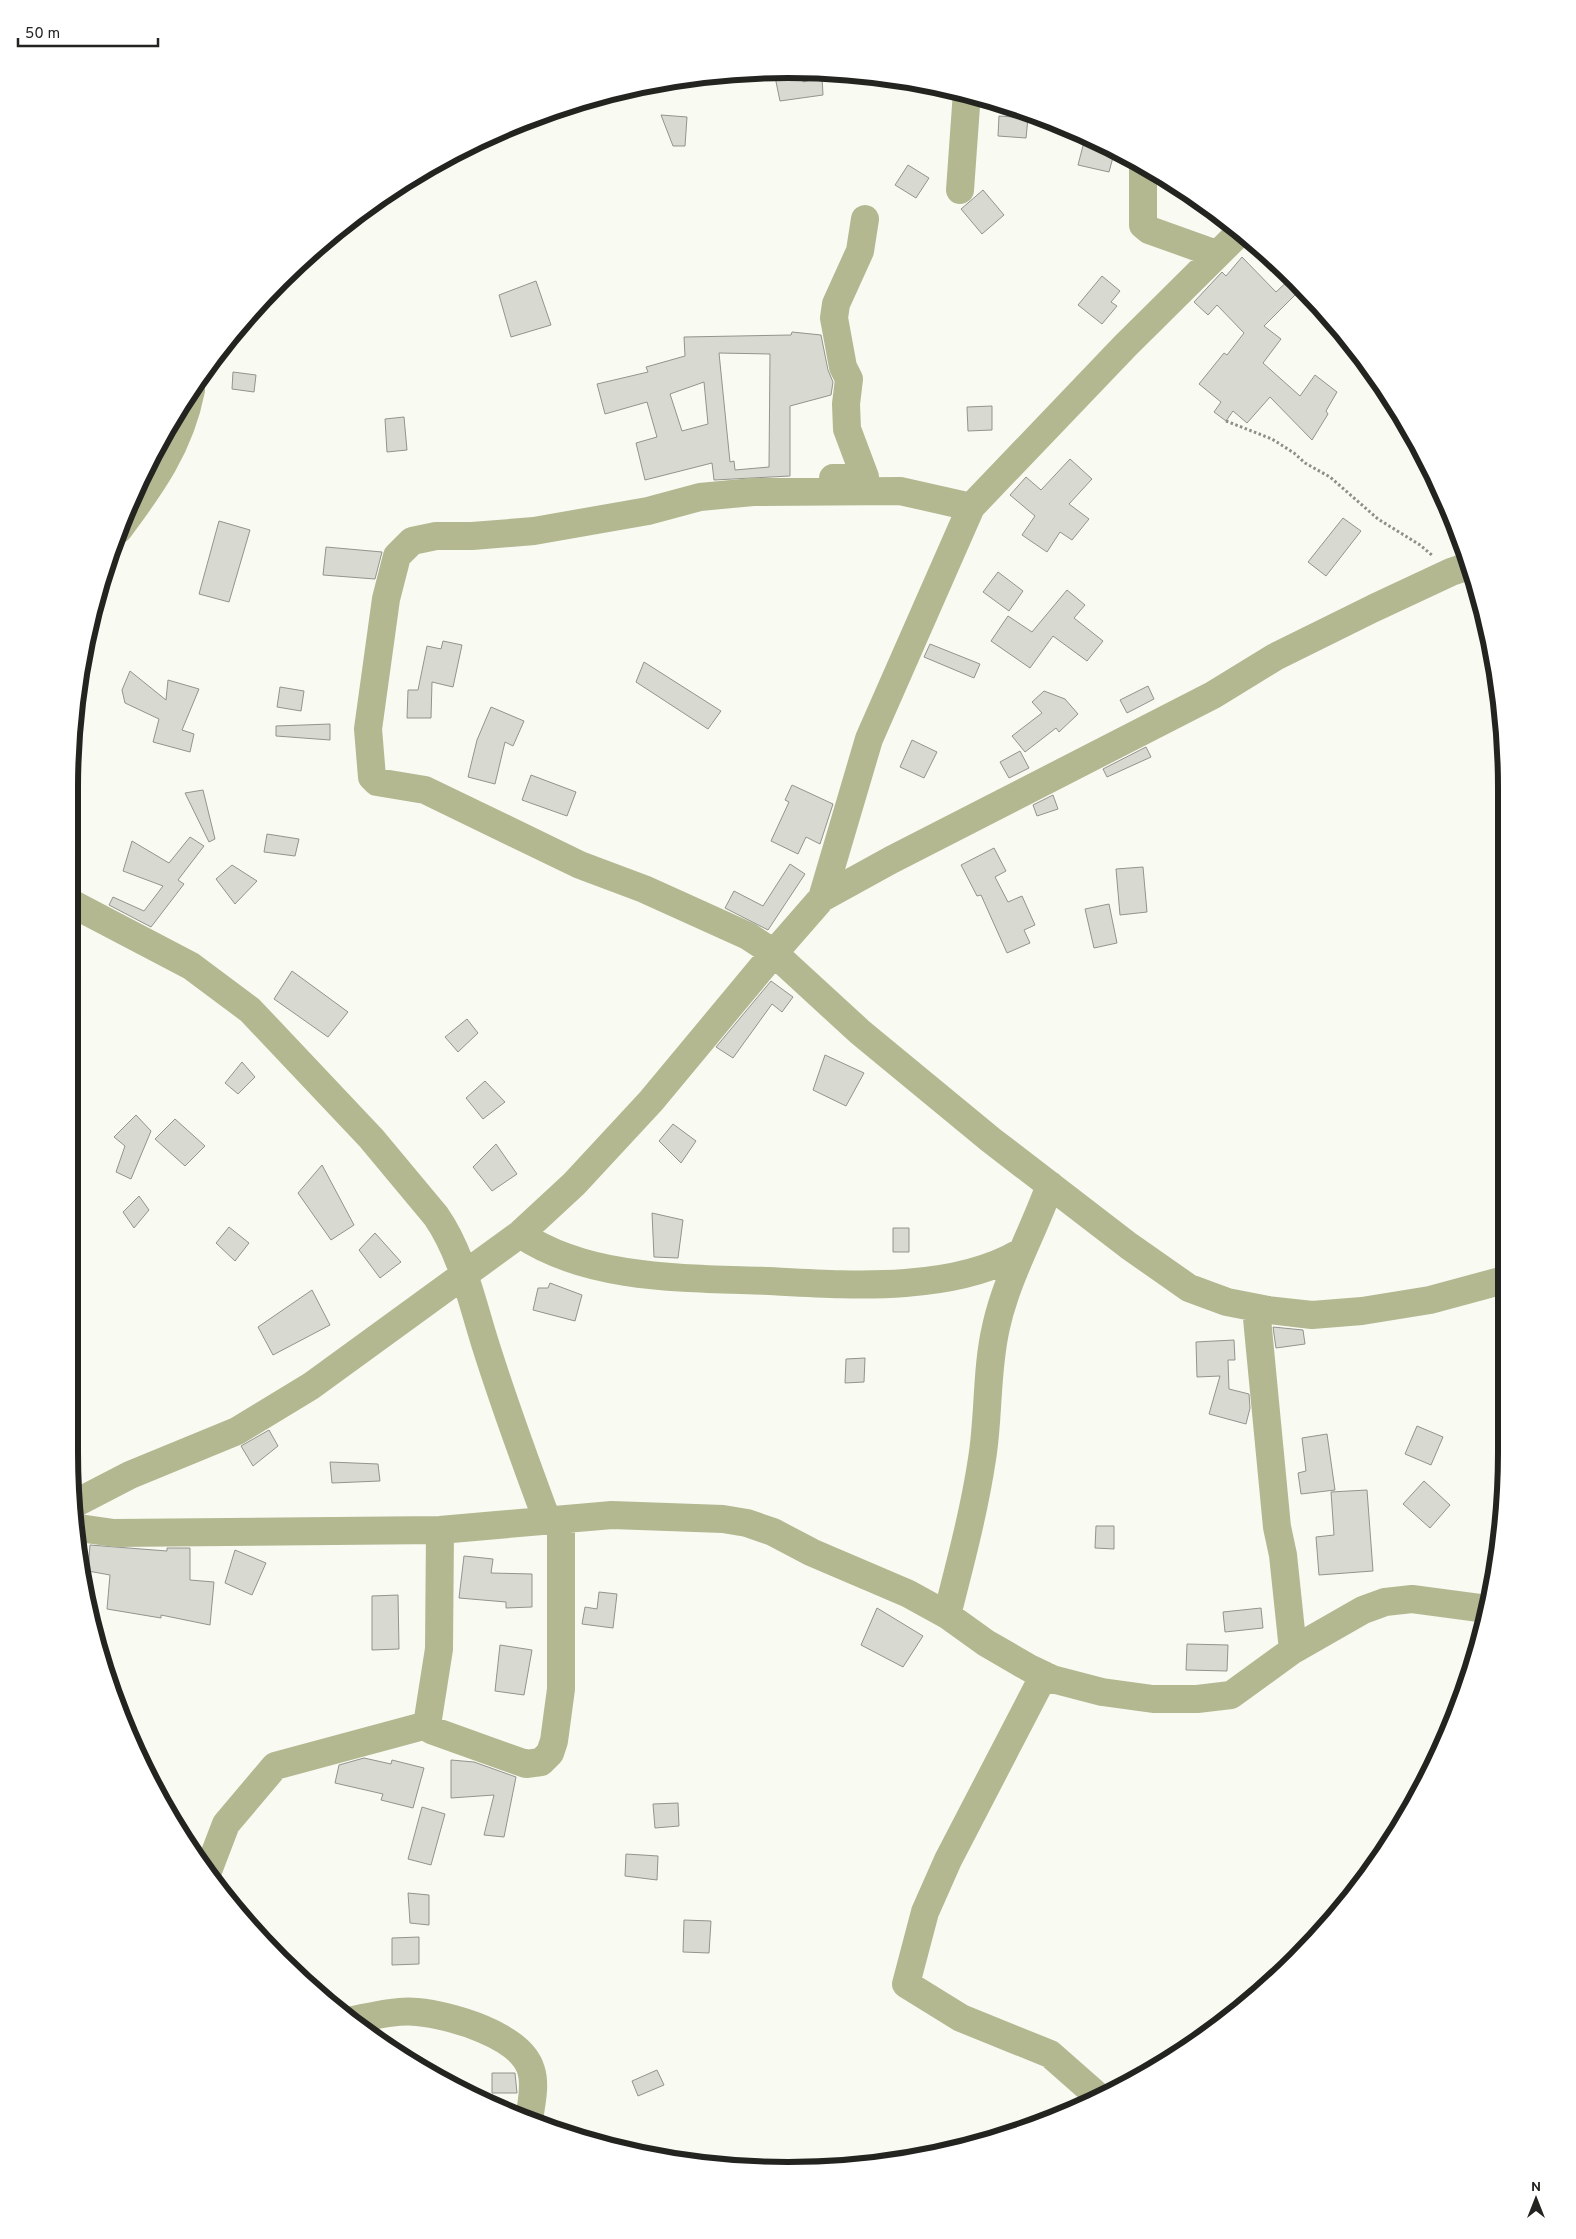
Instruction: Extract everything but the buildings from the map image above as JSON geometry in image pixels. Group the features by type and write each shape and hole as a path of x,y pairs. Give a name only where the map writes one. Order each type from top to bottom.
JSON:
{"street":[{"path":"960,190 966,101"},
{"path":"1143,173 1143,225 1150,230 1216,254"},
{"path":"816,491 814,480 864,477 847,429 846,404 849,379 843,368 834,318 836,304 860,251 865,219"},
{"path":"822,898 869,739 971,507 1235,236"},
{"path":"167,444 185,418 186,411"},
{"path":"138,502 152,484 162,454"},
{"path":"971,507 900,491 753,492 700,497 648,510 534,531 472,536 436,536 412,541 397,556 386,599 368,729 369,764 372,777 378,782 425,790 580,865 644,889 748,936 774,953 860,1032 1050,1185 1129,1246 1189,1288 1227,1302 1256,1308 1312,1315 1362,1311 1430,1300 1498,1282"},
{"path":"79,1501 130,1476 236,1431 311,1386 465,1276 520,1234 574,1184 651,1101 822,898 1115,744 1213,695 1275,657 1461,568"},
{"path":"78,907 191,966 250,1010 304,1064 406,1178 444,1227 465,1276 487,1350 554,1520 561,1689 554,1742 550,1753 541,1762 526,1764 444,1736 431,1730 427,1725 439,1649 440,1530"},
{"path":"947,1615 983,1458 996,1329 1004,1295 1021,1252 1037,1220 1050,1185"},
{"path":"520,1234 539,1246 589,1263 638,1274 678,1278 857,1285 891,1284 958,1275 1012,1257 1021,1252"},
{"path":"1256,1308 1277,1527 1283,1555 1294,1650"},
{"path":"82,1528 123,1533 440,1530 612,1515 694,1516 747,1523 773,1532 811,1552 906,1593 947,1615 986,1643 1044,1675 1071,1685 1135,1697 1221,1697 1231,1694 1294,1650 1363,1610 1385,1602 1412,1599 1481,1608"},
{"path":"1044,1675 948,1860 925,1912 906,1984 961,2018 1050,2054 1093,2092"},
{"path":"211,1865 226,1824 274,1766 427,1725"},
{"path":"361,2019 416,2012 435,2015 481,2029 512,2045 526,2057 532,2072 529,2112"}],"path":[{"path":"1226,421 1272,438 1305,463 1330,477 1378,518 1461,568"}]}
